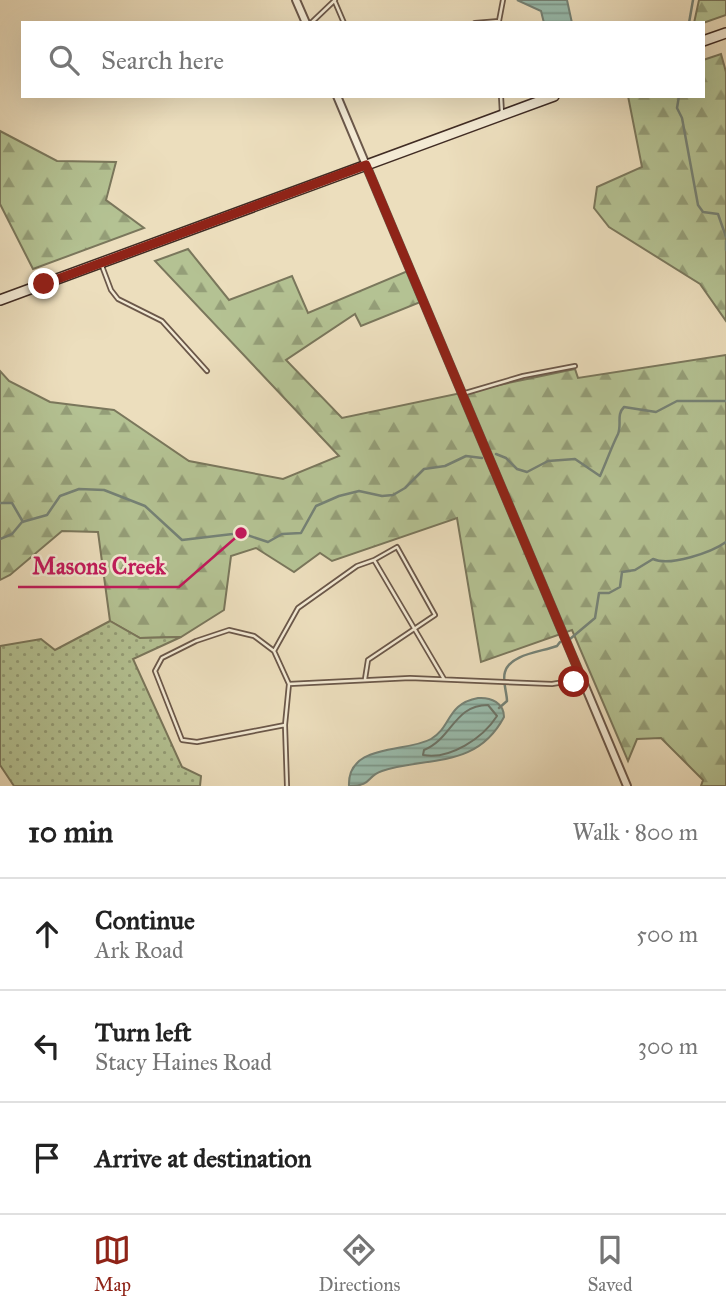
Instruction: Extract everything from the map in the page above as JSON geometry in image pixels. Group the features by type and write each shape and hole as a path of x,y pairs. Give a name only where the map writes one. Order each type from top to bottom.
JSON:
{"street":[{"path":"296,0 305,21"},
{"path":"705,40 726,33"},
{"path":"338,98 627,786"},
{"path":"0,300 549,98"}],"lane":[{"path":"499,21 503,0"},
{"path":"313,21 335,1 343,21"},
{"path":"501,98 502,115"},
{"path":"101,263 114,295 122,303 162,321 207,371"},
{"path":"462,394 523,376 575,366"},
{"path":"274,651 298,608 357,566 397,547 435,615 368,660 365,679"},
{"path":"374,560 444,679"},
{"path":"285,725 197,743 182,740 155,671 162,658 197,641 229,630 254,636 274,651 289,684 285,725 287,786"},
{"path":"289,684 365,679 536,683 574,682 582,679"}],"green space":[{"path":"699,0 726,0 726,15 705,22 694,21"},
{"path":"721,54 726,72 726,321 700,284 609,227 594,208 597,187 642,167 628,98 705,98 705,59"},
{"path":"0,131 57,161 116,162 106,200 144,228 33,269 0,204"},
{"path":"188,249 229,300 292,276 308,313 410,270 423,301 361,326 355,314 286,360 342,418 575,369 578,378 726,355 726,786 701,786 703,780 661,738 637,739 628,761 572,630 481,662 457,518 332,561 320,553 294,572 256,548 231,556 224,610 181,637 140,638 110,621 98,532 62,531 10,575 0,580 0,371 9,381 50,402 114,410 189,461 283,479 339,456 155,261"},
{"path":"110,621 140,638 181,637 133,659 182,767 201,776 200,786 14,786 0,765 0,646 41,639 55,650"}],"water":[{"path":"517,0 567,0 572,21 544,21 541,11"},
{"path":"478,698 496,702 502,708 504,717 493,734 479,746 449,758 382,771 362,785 349,786 351,772 357,762 367,756 431,739 460,705"}],"waterway":[{"path":"689,21 693,0"},
{"path":"679,98 677,108 682,118 698,205 703,212 718,214 726,237"},
{"path":"726,241 726,250"},
{"path":"496,454 506,458 517,469 527,472 548,461 575,459 600,476 618,434 620,413 624,407 656,412 677,401 726,401"},
{"path":"0,539 12,534 22,522 47,515 60,496 79,489 104,490 145,506 182,540 241,533 268,542 282,534 301,533 316,506 339,496 359,491 382,496 393,495 405,488 424,469 445,466 466,456 482,458"},
{"path":"0,503 12,503 23,522"},
{"path":"570,639 595,618 599,593 609,593 620,587 622,572 635,570 653,559 670,561 691,557 726,542"},
{"path":"499,708 507,701 504,679 508,666 519,657 557,646 560,642"}],"place":[{"name":"Masons Creek","path":"241,533"}],"route":[{"path":"44,284 366,165 582,679 574,682"}]}
